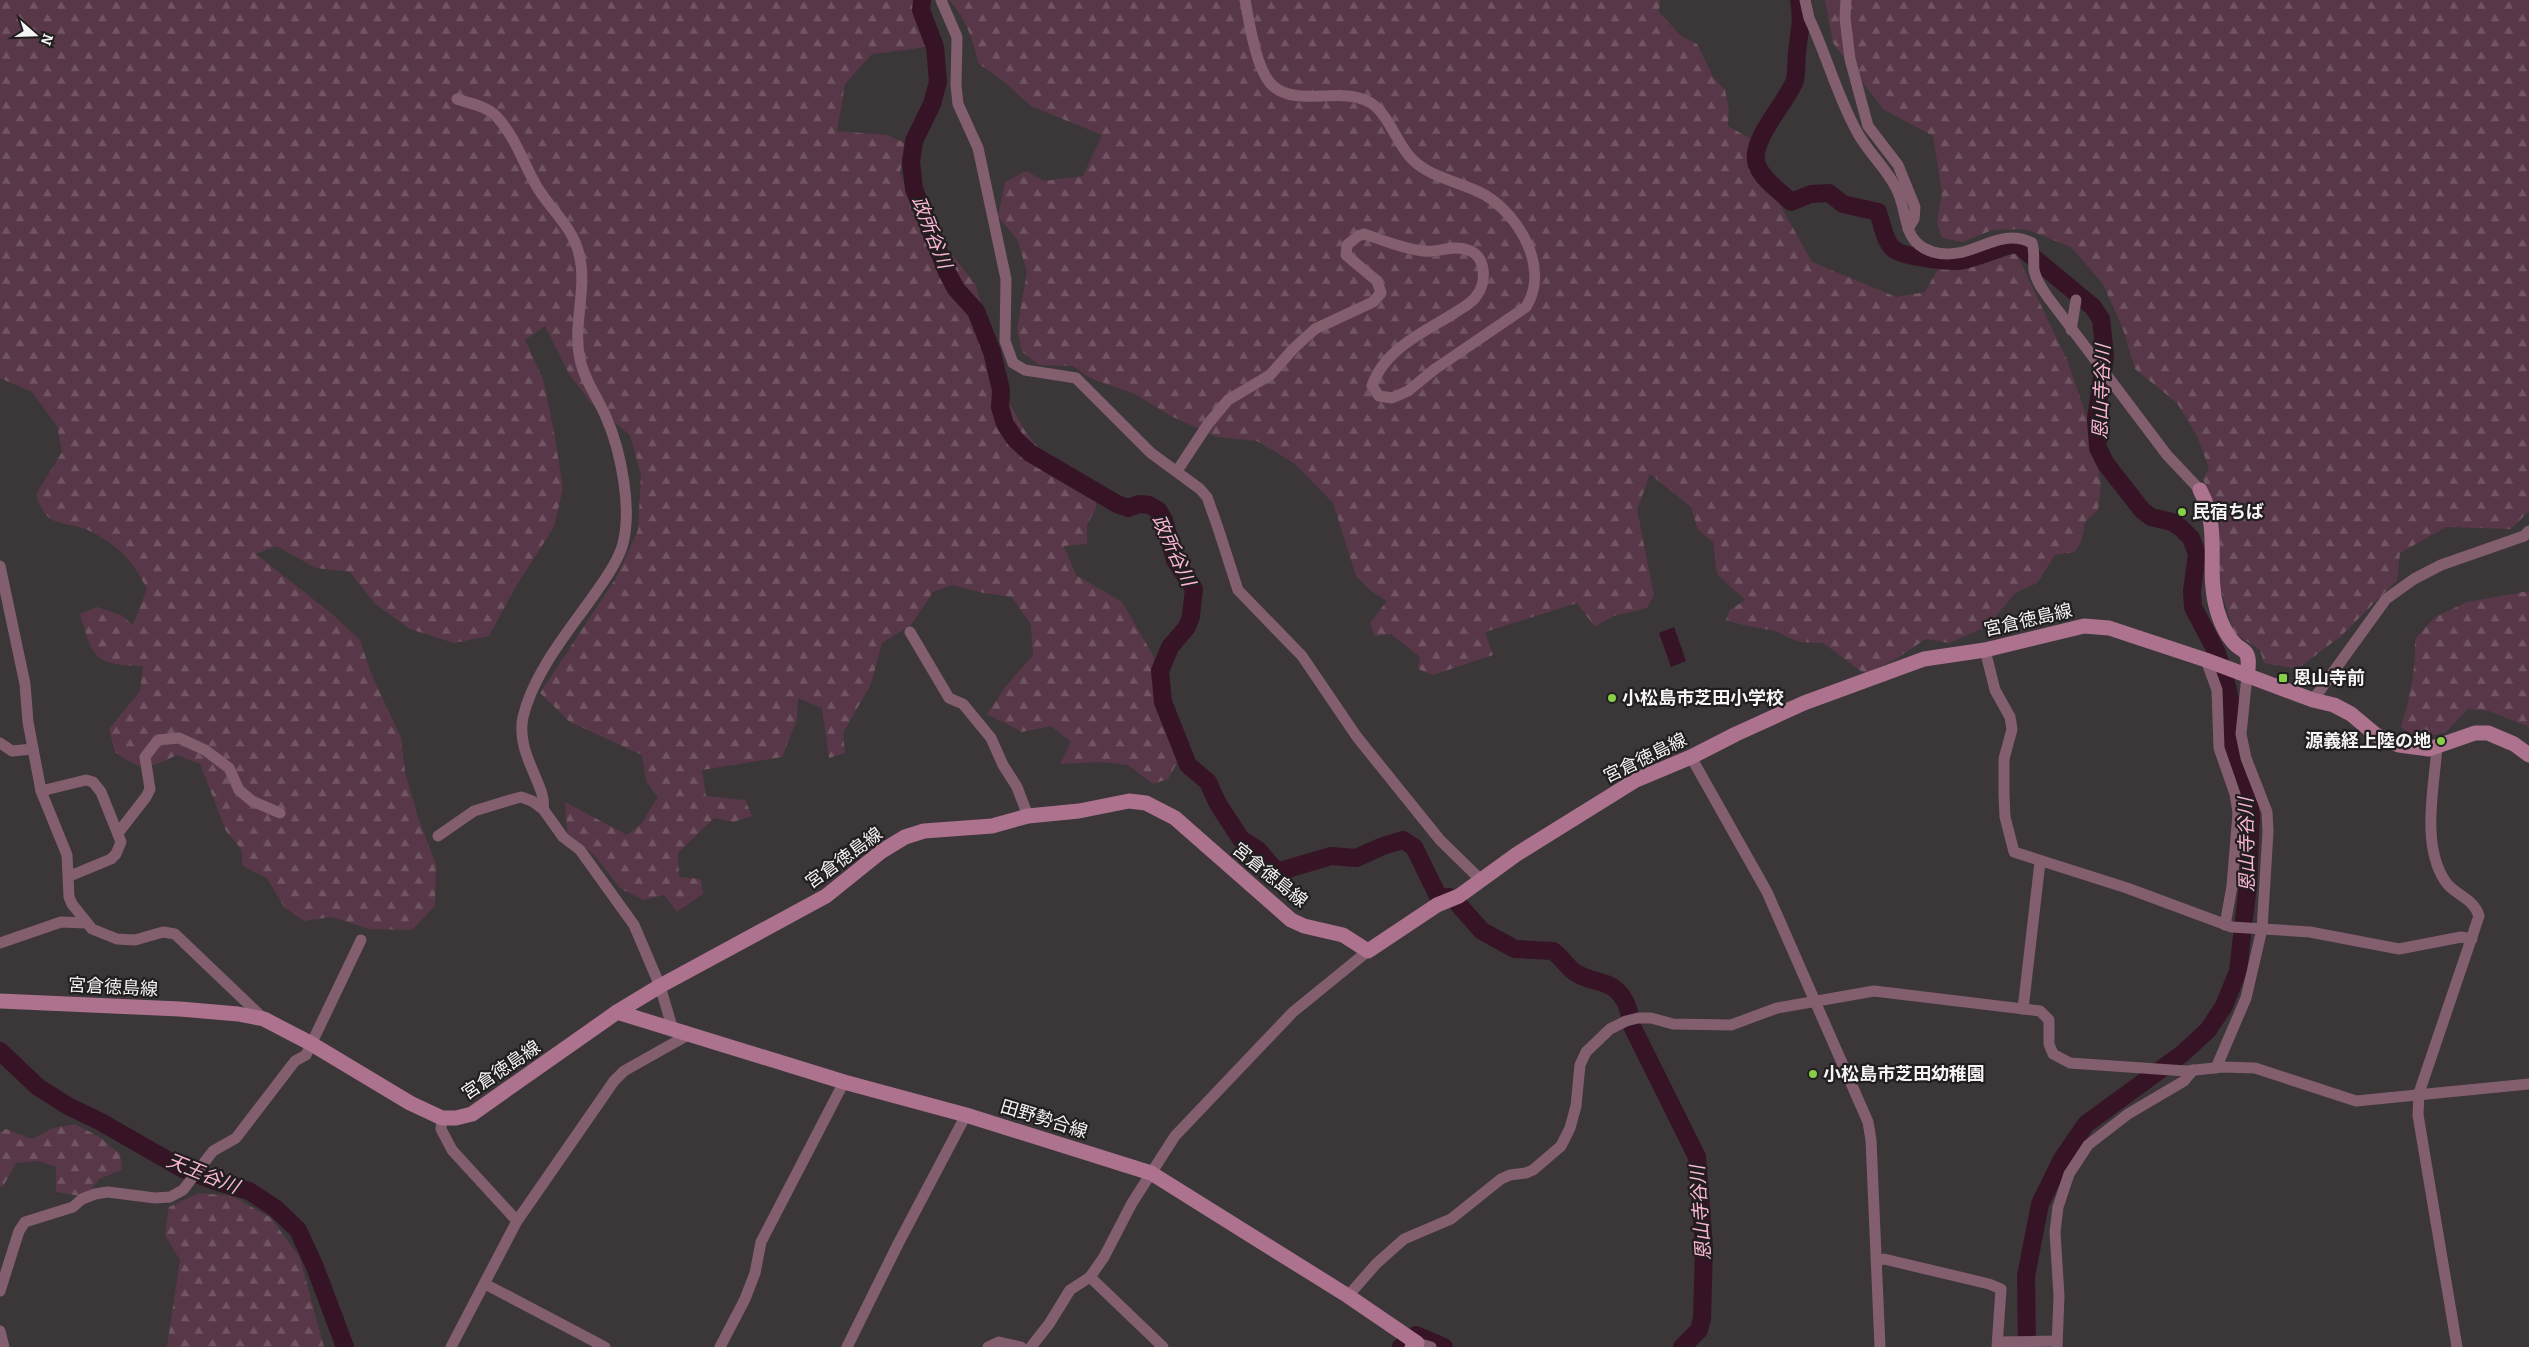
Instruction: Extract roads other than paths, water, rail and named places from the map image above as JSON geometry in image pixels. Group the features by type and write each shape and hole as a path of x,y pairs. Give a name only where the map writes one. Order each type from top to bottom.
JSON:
{"main road":[{"path":"2200,490 2209,506 2212,522 2214,544 2211,576 2214,598 2221,624 2228,636 2246,652 2248,668 2240,673"},
{"name":"宮倉徳島線","path":"0,1001 180,1009 238,1014 264,1019 410,1103 442,1118 456,1118 472,1114 617,1012 660,986 826,896 882,851 905,837 924,831 992,826 1028,816 1079,811 1129,801 1146,803 1175,818 1291,920 1304,926 1343,935 1368,951 1422,915 1459,896 1571,819 1636,780 1691,757 1804,703 1924,660 1985,650 2094,625 2109,628 2209,661 2313,700 2334,705 2351,714 2376,735 2399,746 2421,749 2437,747 2475,733 2488,733 2514,744 2529,756"},
{"name":"田野勢合線","path":"617,1012 844,1082 966,1115 1151,1173 1348,1296 1420,1346"}],"street":[{"path":"941,0 957,37 956,85 958,104 978,148 1006,280 1005,341 1013,363 1025,370 1076,378 1151,453 1200,488 1206,497 1238,590 1302,656 1357,736 1440,840 1481,880"},
{"path":"1177,471 1208,424 1228,400 1270,375 1315,328 1373,302 1381,293 1376,281 1346,255 1347,245 1358,236 1364,234 1426,252 1452,246 1471,250 1483,265 1485,277 1478,295 1469,303 1418,334 1378,370 1372,386 1379,396 1392,398 1408,391 1435,369 1526,307 1532,297 1535,270 1523,235 1509,216 1487,196 1424,168 1411,158 1380,112 1371,103 1350,94 1296,95 1279,90 1271,84 1262,69 1245,0"},
{"path":"1805,0 1809,18 1855,129 1865,147 1885,171 1897,190 1908,229 1914,241 1927,250 1942,254 1961,254 2004,237 2020,237 2032,243 2035,250 2034,269 2037,282 2167,456 2200,490"},
{"path":"1846,0 1845,18 1850,59 1868,126 1898,165 1915,207 1914,219 1908,229"},
{"path":"457,99 485,108 496,116 519,147 539,190 568,226 579,255 582,294 578,331 579,358 585,376 606,416 619,451 624,479 622,547 607,577 537,680 523,718 523,744 528,762 545,800 543,809"},
{"path":"2071,330 2076,300"},
{"path":"2313,700 2386,599 2414,579 2441,565 2524,536 2529,531"},
{"path":"0,566 25,684 33,749 41,791 67,855 70,876 69,897 92,929 126,940 163,932 175,934 264,1019"},
{"path":"910,632 949,698 963,704 991,738 1003,766 1017,787 1028,816"},
{"path":"1985,650 1995,690 2010,717 2012,729 2004,759 2005,817 2014,852 2040,862 2127,888 2229,926 2310,932 2399,949 2461,937 2472,939"},
{"path":"2209,661 2217,690 2219,748 2235,794 2238,814 2229,926"},
{"path":"2216,1068 2246,998 2257,929 2268,832 2267,812 2246,758 2241,734 2240,673"},
{"path":"118,833 146,797 150,788 145,757 158,740 179,738 205,750 229,768 239,790 252,801 280,813"},
{"path":"0,742 12,751 33,749"},
{"path":"2437,747 2432,809 2433,851 2438,868 2446,883 2478,910 2479,922 2457,978 2437,1045 2422,1080 2419,1093 2418,1115 2457,1347"},
{"path":"1691,757 1767,892 1868,1122 1872,1140 1880,1347"},
{"path":"41,791 86,780 93,782 101,792 118,833 121,842 120,847 111,859 70,876"},
{"path":"438,836 474,811 521,797 532,801 543,809 563,837 580,850 634,925 660,986 673,1030"},
{"path":"2023,1009 2040,862"},
{"path":"0,943 61,922 86,923"},
{"path":"0,1291 19,1231 25,1222 72,1207 82,1199 95,1194 108,1192 155,1198 170,1197 183,1190 213,1151 236,1138 295,1061 306,1055 361,940"},
{"path":"1031,1347 1036,1344 1070,1290 1090,1276 1151,1173 1186,1124 1293,1012 1368,951"},
{"path":"1348,1296 1376,1264 1404,1239 1451,1219 1501,1179 1533,1170 1561,1146 1570,1128 1576,1106 1580,1065 1586,1052 1610,1029 1631,1020 1651,1018 1673,1024 1731,1024 1777,1008 1885,990 2040,1011 2049,1020 2049,1044 2053,1054 2061,1060 2070,1063 2189,1071 2216,1068 2255,1068 2356,1101 2419,1093 2529,1084"},
{"path":"451,1347 517,1221 614,1081 624,1071 688,1035"},
{"path":"1877,1261 1884,1259 1989,1284 2002,1289 2000,1344 2055,1343 2058,1296 2054,1232 2058,1207 2070,1174 2088,1145 2128,1114 2184,1081 2189,1071"},
{"path":"720,1347 755,1273 761,1242 844,1082"},
{"path":"847,1347 898,1244 966,1115"},
{"path":"442,1118 441,1129 452,1150 517,1221"},
{"path":"1090,1276 1162,1347"},
{"path":"485,1284 605,1347"},
{"path":"0,1331 4,1347"},
{"path":"988,1347 999,1342 1021,1347"}],"waterway":[{"name":"政所谷川","path":"922,0 921,10 935,47 938,82 932,104 914,141 911,162 914,189 947,272 956,289 976,311 992,352 1001,390 1000,407 1005,424 1015,439 1030,453 1117,504 1128,508 1139,504 1149,505 1158,510 1164,520 1175,560 1194,589 1191,616 1187,627 1170,647 1160,671 1163,702 1188,765 1208,782 1218,804 1241,839 1258,850 1277,872 1331,856 1356,858 1383,846 1403,840 1414,847 1439,898 1449,897"},
{"name":"恩山寺谷川","path":"1799,0 1801,21 1795,80 1758,145 1757,165 1767,180 1791,202 1811,194 1829,193 1843,204 1878,212 1889,243 1900,253 1929,259 1958,261 2016,243 2093,307 2101,319 2105,356 2096,419 2098,448 2106,464 2142,510 2151,517 2172,522 2191,538 2197,554 2192,591 2193,607 2217,653 2226,682 2230,700 2230,748 2249,798 2251,818 2248,885 2238,971 2224,1006 2208,1030 2182,1054 2086,1124 2062,1159 2040,1204 2026,1276 2027,1347"},
{"name":"恩山寺谷川","path":"1458,904 1482,931 1515,949 1553,951 1573,971 1612,987 1618,991 1625,1001 1632,1026 1697,1157 1704,1247 1702,1318 1699,1330 1682,1347"},
{"name":"天王谷川","path":"0,1051 38,1087 68,1106 101,1122 183,1169 249,1191 275,1208 298,1230 315,1267 345,1347"},
{"path":"1401,1347 1416,1335 1444,1347"}],"place":[{"name":"民宿ちば","path":"2182,512"},
{"name":"恩山寺前","path":"2283,678"},
{"name":"小松島市芝田小学校","path":"1612,698"},
{"name":"源義経上陸の地","path":"2441,741"},
{"name":"小松島市芝田幼稚園","path":"1813,1074"}]}
